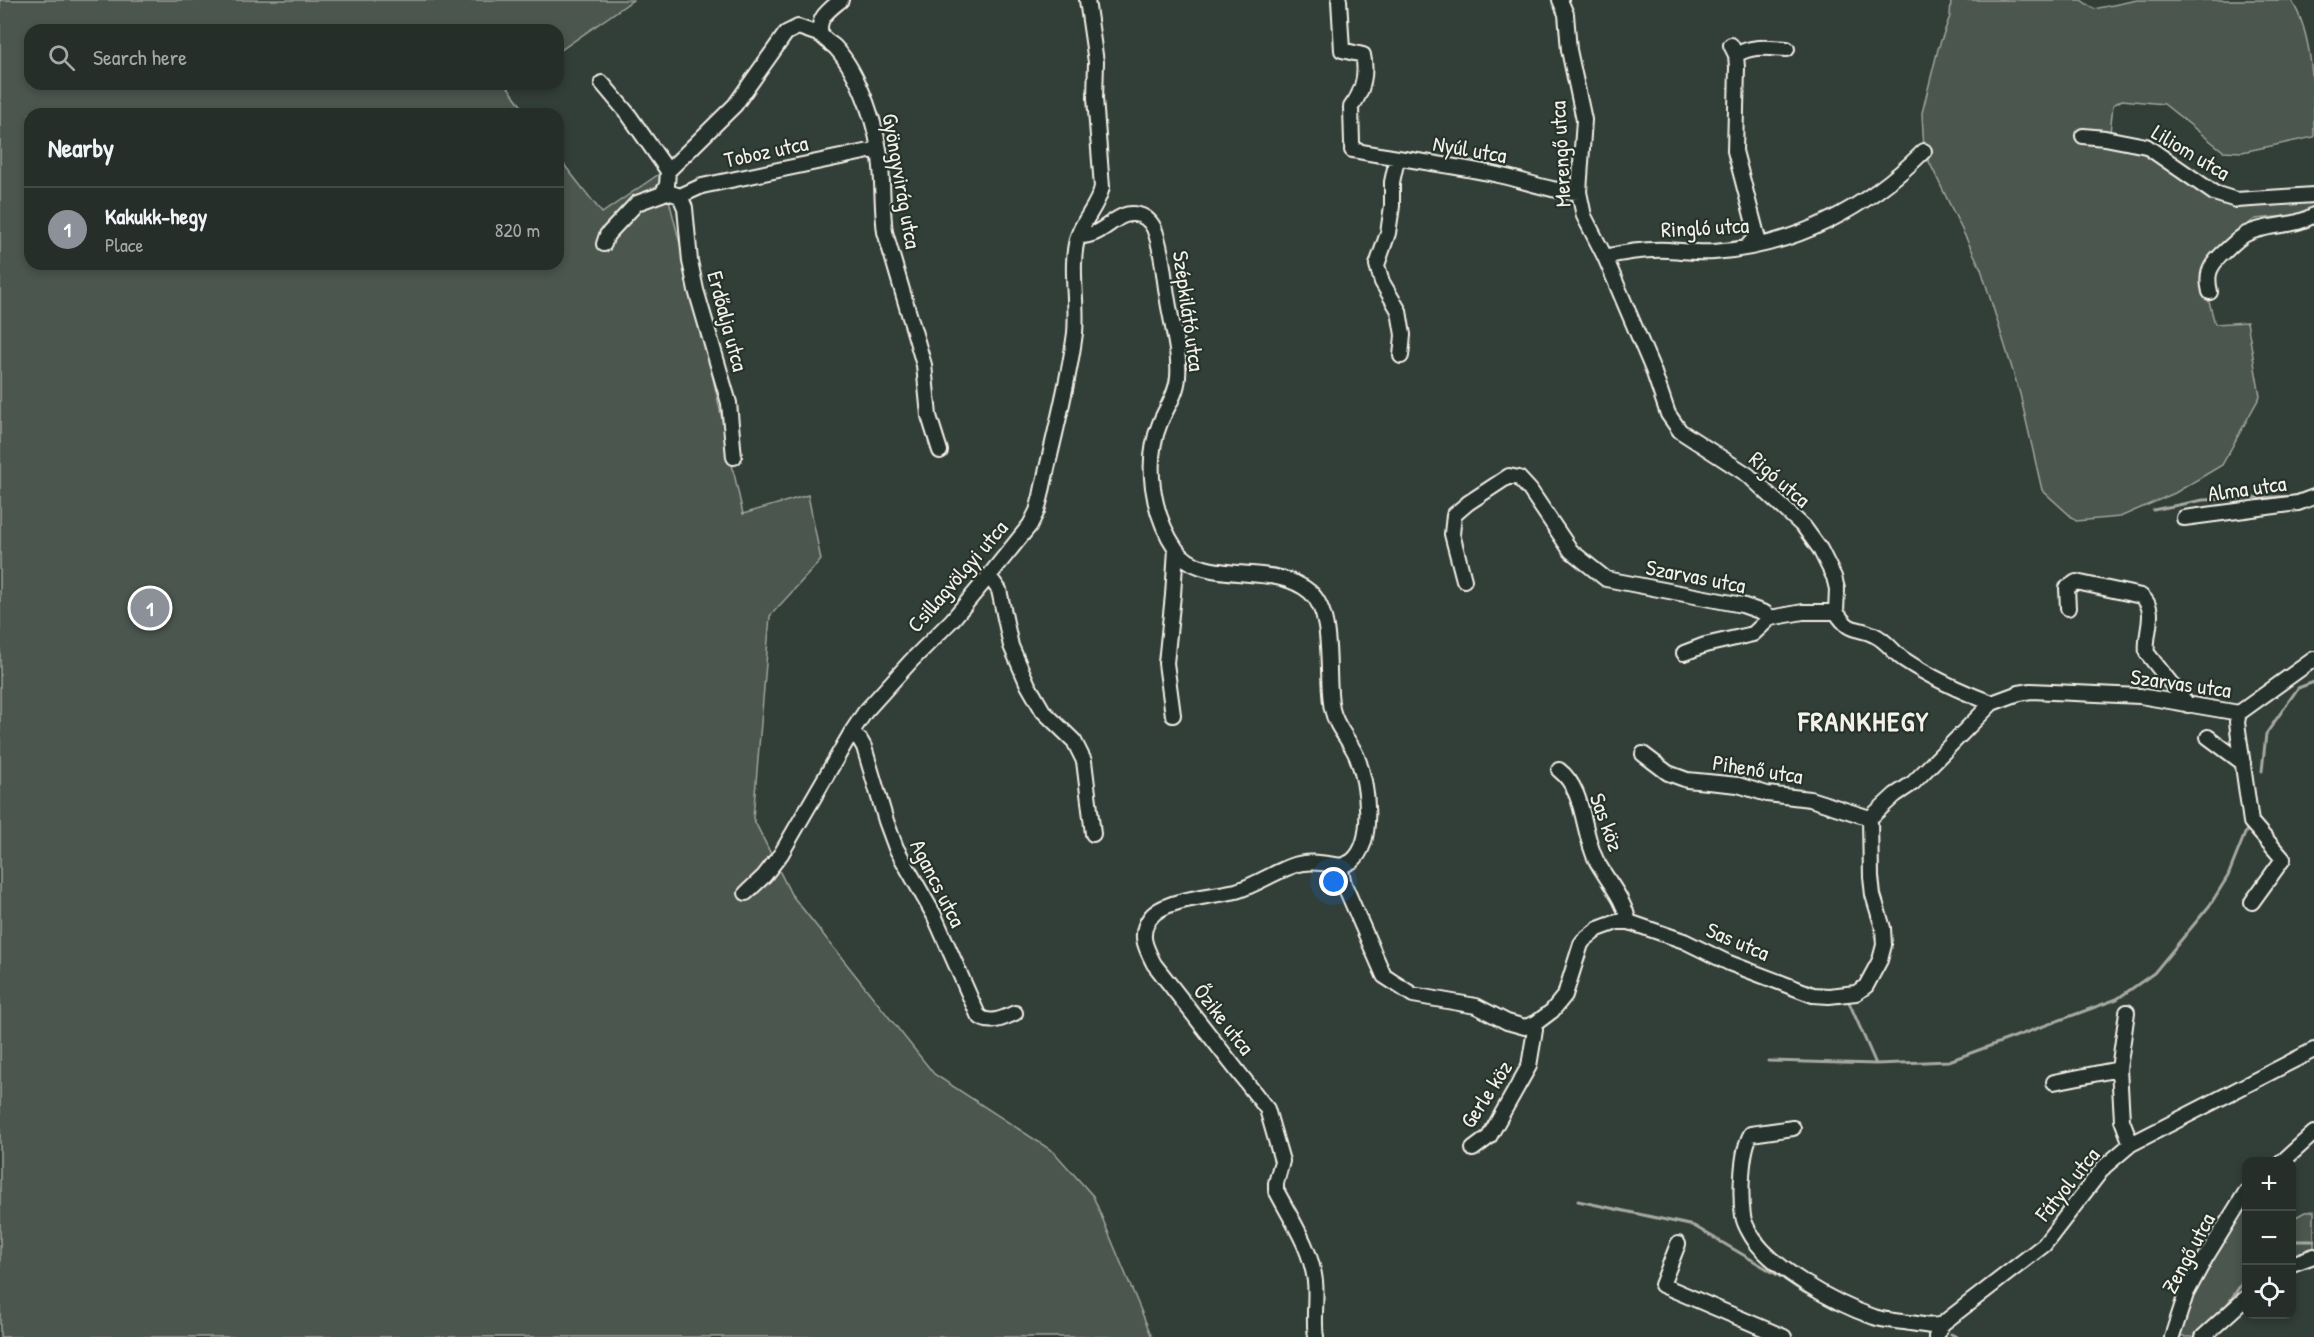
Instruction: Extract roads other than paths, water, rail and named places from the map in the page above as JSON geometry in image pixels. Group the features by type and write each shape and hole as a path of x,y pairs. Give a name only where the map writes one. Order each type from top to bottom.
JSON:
{"street":[{"path":"821,35 819,28 821,19 841,0"},
{"path":"1078,236 1085,219 1100,196 1102,187 1095,98 1096,62 1087,0"},
{"name":"Nyúl utca","path":"1339,0 1342,50 1363,55 1366,69 1359,97 1351,107 1352,146 1397,159 1456,166 1548,189 1579,192"},
{"name":"Merengő utca","path":"1560,0 1566,14 1569,50 1584,120 1579,192 1584,216 1605,257 1653,369 1663,401"},
{"path":"604,244 607,235 637,203 656,197 665,191 668,171 735,105 786,33 798,27 821,35"},
{"name":"Gyöngyvirág utca","path":"821,35 835,48 852,74 872,116 879,149 885,232 924,365 929,416 940,451"},
{"path":"1746,248 1757,235 1735,151 1733,50 1758,47 1787,49"},
{"path":"602,83 628,114 668,171"},
{"name":"Liliom utca","path":"2083,136 2146,146 2214,193 2236,200 2314,195"},
{"name":"Toboz utca","path":"680,196 702,186 879,149"},
{"name":"Ringló utca","path":"1605,257 1626,252 1667,250 1712,252 1782,241 1826,223 1892,182 1924,151"},
{"path":"1397,159 1392,182 1392,206 1388,233 1377,265 1382,282 1399,311 1403,335 1401,356"},
{"path":"665,191 680,196"},
{"name":"Erdőalja utca","path":"680,196 685,208 690,261 696,290 729,403 734,457"},
{"name":"Szépkilátó utca","path":"1078,236 1095,234 1123,216 1131,214 1145,217 1156,233 1179,364 1175,394 1154,439 1151,474 1155,501 1176,549"},
{"path":"2210,292 2208,273 2212,263 2246,234 2300,222 2314,215"},
{"name":"Csillagvölgyi utca","path":"746,893 764,876 781,854 851,733 879,695 952,620 1029,525 1037,511 1073,348 1076,307 1074,254 1078,236"},
{"name":"Rigó utca","path":"1663,401 1668,414 1680,431 1748,475 1804,527 1820,549 1834,577 1837,589 1836,612"},
{"name":"Szarvas utca","path":"1464,580 1452,534 1454,515 1509,476 1519,478 1530,490 1571,551 1606,579 1742,605 1765,613 1770,618 1803,612 1836,612"},
{"name":"Alma utca","path":"2184,518 2298,503 2314,497"},
{"path":"1173,715 1166,663 1176,549"},
{"path":"1176,549 1190,561 1208,569 1260,574 1290,581 1308,591 1324,612 1332,708 1339,729 1356,754 1360,766 1367,816 1367,832 1360,851 1352,862 1340,866 1344,884 1360,916 1384,976 1413,994 1464,1003 1492,1013 1507,1022 1519,1026 1531,1026 1552,1011 1565,995 1584,940 1604,925 1629,922"},
{"path":"989,576 999,590 1011,646 1028,685 1043,711 1074,741 1084,761 1093,834"},
{"path":"2068,608 2067,588 2076,582 2140,596 2150,605 2147,653 2188,705"},
{"path":"1836,612 1845,625 1851,629 1874,634 1902,658 1929,674 1992,703 1912,783 1870,818"},
{"path":"1684,653 1712,643 1753,634 1770,618"},
{"path":"2252,902 2283,859 2251,822 2237,722 2240,713 2314,659"},
{"name":"Szarvas utca","path":"1992,703 2031,691 2140,696 2240,713"},
{"name":"Agancs utca","path":"851,733 860,740 864,747 896,848 934,915 978,1015 987,1021 1015,1013"},
{"path":"2208,737 2243,762"},
{"name":"Pihenő utca","path":"1644,754 1668,773 1687,780 1738,785 1767,794 1810,799 1870,818"},
{"name":"Sas köz","path":"1558,770 1566,776 1577,796 1593,853 1624,903 1629,922"},
{"name":"Sas utca","path":"1629,922 1684,941 1730,963 1813,995 1856,993 1866,986 1880,960 1884,945 1883,928 1873,895 1871,877 1870,818"},
{"name":"Őzike utca","path":"1316,1337 1314,1315 1316,1287 1313,1271 1302,1238 1276,1190 1282,1161 1267,1109 1154,964 1144,944 1143,933 1154,913 1173,904 1247,888 1301,863 1313,862 1340,866"},
{"path":"2127,1012 2119,1069 2122,1120 2132,1144"},
{"name":"Gerle köz","path":"1473,1149 1489,1137 1529,1066 1535,1030 1531,1026"},
{"name":"Fátyol utca","path":"1939,1330 2044,1245 2104,1167 2132,1144 2314,1050"},
{"path":"2055,1082 2119,1069"},
{"path":"1793,1128 1751,1134 1748,1140 1743,1175 1743,1218 1751,1235 1769,1256 1827,1296 1875,1317 1932,1326 1939,1330"},
{"path":"2287,1157 2314,1133"},
{"name":"Zengő utca","path":"2172,1337 2186,1294 2242,1200"},
{"path":"1678,1244 1662,1285 1784,1337"},
{"path":"2296,1263 2314,1256"},
{"path":"2203,1337 2242,1302"}],"waterway":[{"path":"2153,510 2203,500 2297,496"},
{"path":"2262,771 2266,734 2298,688 2314,682"},
{"path":"1768,1061 1876,1064 1949,1061 2117,999 2154,973 2210,905 2228,876 2246,831"},
{"path":"1848,1000 1876,1064"},
{"path":"1578,1201 1694,1226 1781,1277"},
{"path":"2296,1241 2314,1241"},
{"path":"1784,1279 1824,1302"},
{"path":"2224,1310 2242,1283"},
{"path":"1951,1334 1957,1337"}],"place":[{"name":"Kakukk-hegy","path":"150,608"}],"district":[{"name":"FRANKHEGY","path":"1864,721"}]}
